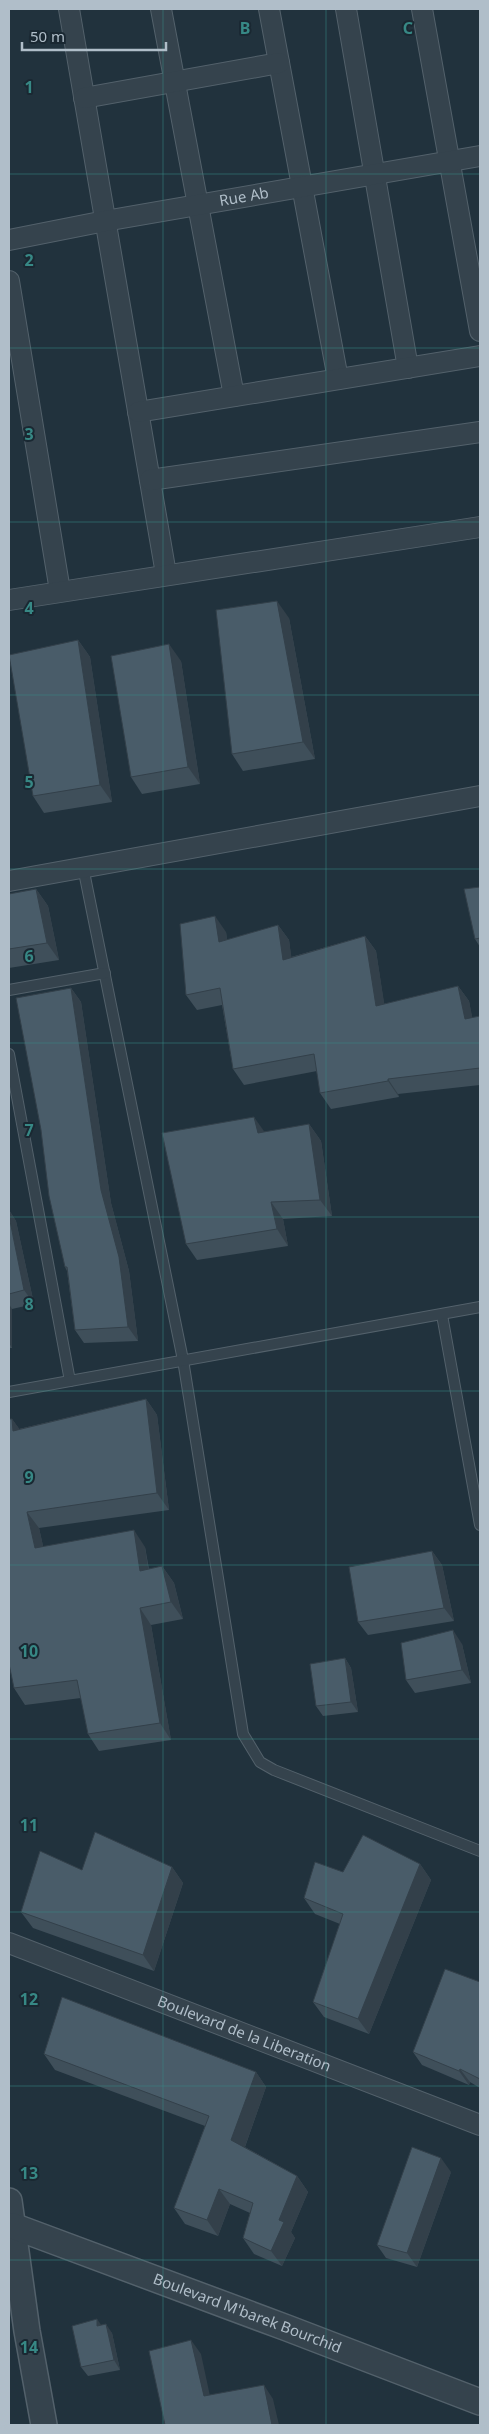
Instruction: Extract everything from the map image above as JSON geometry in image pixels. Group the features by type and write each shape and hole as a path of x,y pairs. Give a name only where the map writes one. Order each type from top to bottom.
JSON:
{"street":[{"path":"69,9 166,574"},
{"path":"161,9 196,205 234,396"},
{"path":"268,9 338,379"},
{"path":"346,9 408,368"},
{"path":"422,9 480,331"},
{"path":"84,98 279,63"},
{"name":"Rue Ab","path":"9,240 106,221 480,156"},
{"path":"9,281 60,591"},
{"path":"138,412 480,356"},
{"path":"150,480 480,432"},
{"path":"9,600 166,574 480,527"},
{"path":"9,881 83,866 480,796"},
{"name":"Boulevard de la Liberation","path":"9,1943 480,2125"},
{"path":"9,2201 27,2331 44,2425"},
{"name":"Boulevard M'barek Bourchid","path":"13,2226 480,2402"}],"lane":[{"path":"83,866 183,1360 243,1734 252,1752 260,1762 274,1770 480,1851"},
{"path":"9,990 105,972"},
{"path":"9,1054 70,1380"},
{"path":"9,1392 480,1307"},
{"path":"442,1315 480,1525"}],"building":[{"path":"277,601 303,742 232,754 216,610"},
{"path":"78,640 100,785 33,796 9,655"},
{"path":"169,644 188,767 131,777 111,656"},
{"path":"480,887 480,938 475,939 464,889"},
{"path":"36,889 47,943 9,949 9,894"},
{"path":"215,916 219,942 278,925 283,960 365,936 376,1006 458,986 465,1019 480,1016 480,1068 388,1079 388,1081 320,1093 314,1054 233,1069 220,988 186,995 180,924"},
{"path":"71,988 101,1190 119,1257 128,1327 75,1330 67,1267 65,1267 49,1196 41,1130 16,998"},
{"path":"254,1117 258,1133 309,1124 320,1200 271,1202 277,1229 186,1244 162,1133"},
{"path":"9,1216 24,1290 9,1294"},
{"path":"146,1399 157,1493 27,1512 35,1548 134,1530 140,1571 162,1566 171,1602 140,1608 160,1723 88,1734 77,1680 14,1688 9,1664 9,1419 12,1419 13,1431"},
{"path":"432,1551 444,1608 358,1622 349,1567"},
{"path":"453,1630 462,1670 406,1680 401,1643"},
{"path":"345,1658 351,1702 316,1706 310,1664"},
{"path":"95,1832 172,1867 143,1955 21,1912 40,1851 82,1870"},
{"path":"363,1835 420,1864 358,2019 313,2002 343,1914 304,1898 315,1862 343,1872"},
{"path":"445,1969 480,1982 480,2079 460,2069 459,2071 413,2052"},
{"path":"62,1997 256,2072 231,2140 297,2176 279,2220 284,2222 271,2251 243,2238 253,2203 219,2189 207,2220 174,2208 209,2116 44,2054"},
{"path":"412,2147 441,2158 407,2253 377,2245"},
{"path":"97,2319 97,2326 106,2324 114,2360 81,2367 72,2326"},
{"path":"191,2340 204,2396 264,2385 272,2425 165,2425 149,2351"}]}
